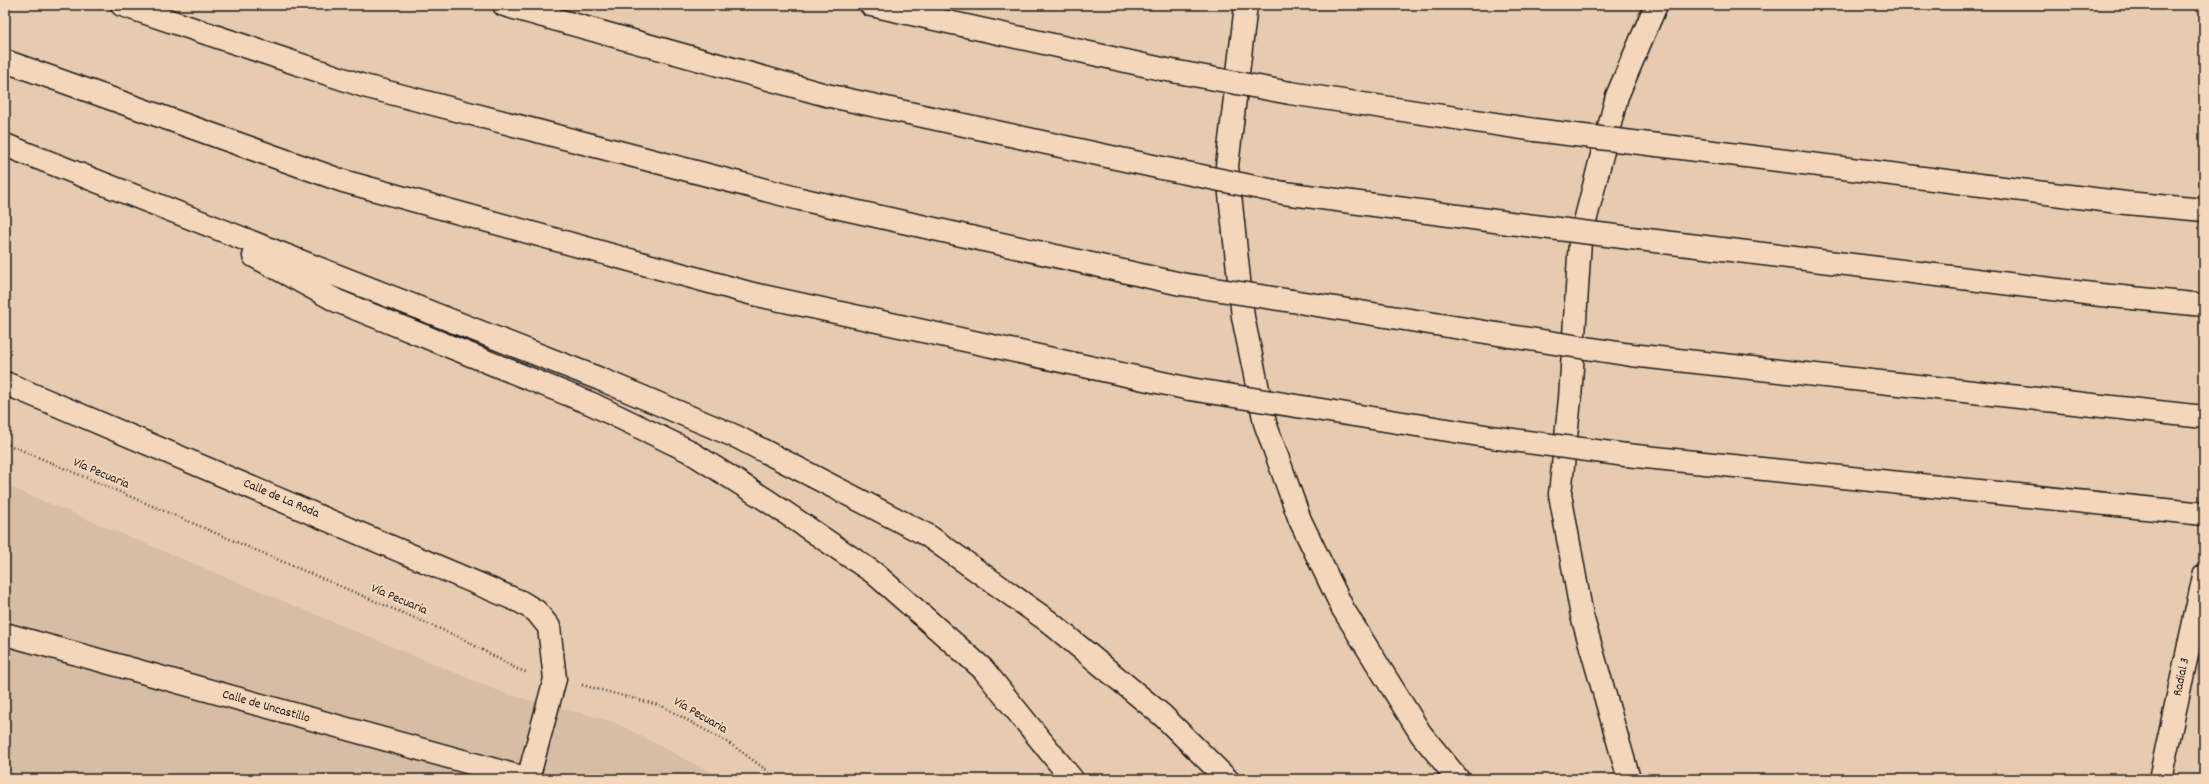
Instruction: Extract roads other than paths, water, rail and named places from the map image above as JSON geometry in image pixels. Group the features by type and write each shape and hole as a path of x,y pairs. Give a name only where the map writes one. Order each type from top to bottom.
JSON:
{"main road":[{"path":"122,5 364,86 800,199 1181,284 1631,355 2204,417"},
{"path":"504,5 826,95 1162,168 1284,192 1639,239 2101,295 2204,305"},
{"path":"871,5 1162,69 1290,93 1536,130 2126,203 2204,210"},
{"path":"1246,5 1227,166 1243,317 1265,423 1300,520 1343,609 1421,734 1458,779"},
{"path":"1629,779 1582,616 1560,494 1570,399 1580,241 1617,96 1656,5"},
{"path":"5,61 321,173 753,294 1190,389 1498,438 1626,455 2204,514"},
{"path":"5,145 600,379 737,437 927,536 1048,621 1162,715 1227,779"},
{"path":"172,211 337,301 592,404 687,450 768,500 874,573 983,669 1072,779"},
{"name":"Calle de La Roda","path":"5,383 504,594 536,611 549,626 556,679 528,779"},
{"name":"Radial 3","path":"2160,779 2204,576"},
{"name":"Calle de Uncastillo","path":"5,634 528,779"}]}
